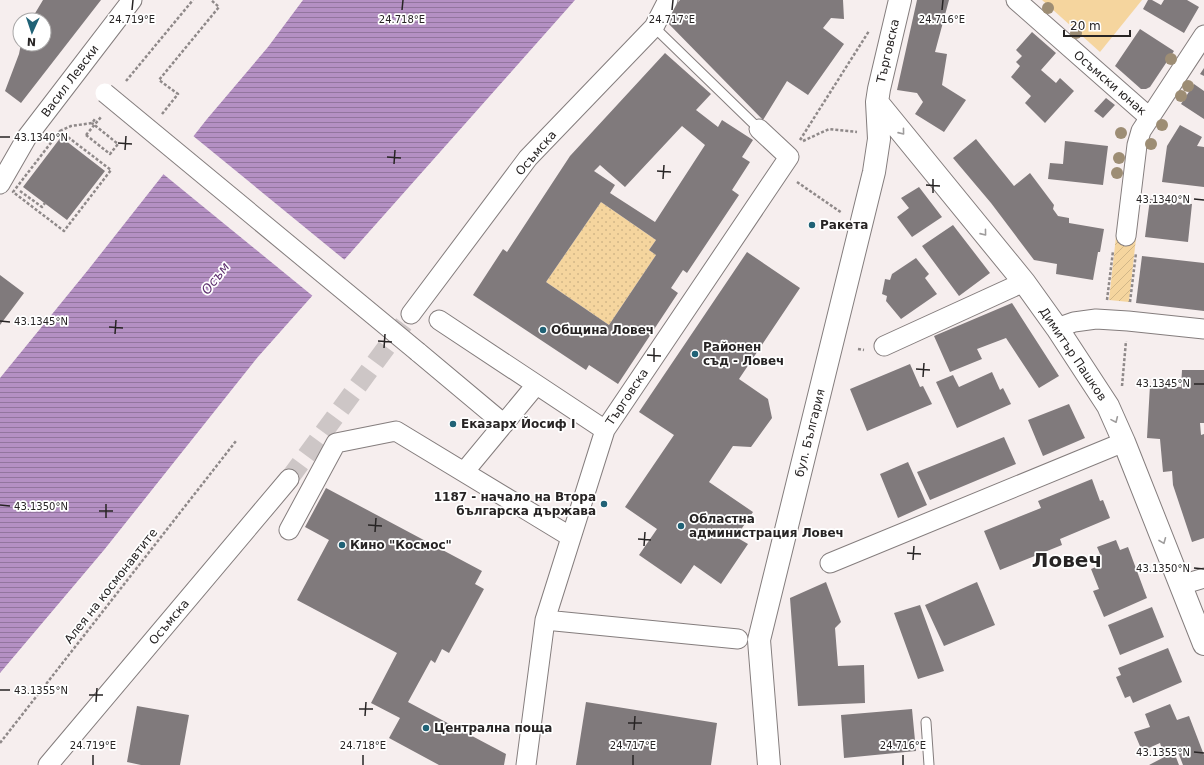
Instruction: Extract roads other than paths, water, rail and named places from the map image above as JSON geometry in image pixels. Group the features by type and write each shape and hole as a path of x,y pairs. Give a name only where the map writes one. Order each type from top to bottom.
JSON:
{"street":[{"name":"Васил Левски","path":"8,186 27,137 132,0"},
{"name":"Осъмска","path":"411,314 528,158 654,27 668,0"},
{"name":"Търговска","path":"878,102 880,82 900,0"},
{"name":"Осъмски юнак","path":"1016,0 1150,118"},
{"path":"1126,236 1137,146 1141,131 1204,35"},
{"path":"105,93 504,424"},
{"name":"Димитър Пашков","path":"878,102 1024,282 1057,328 1108,406 1124,442 1204,644"},
{"name":"бул. България","path":"769,765 759,640 874,172 878,139 878,102"},
{"name":"Търговска","path":"526,765 546,620 605,430 784,164 759,129"},
{"path":"884,346 1024,282"},
{"path":"1057,328 1074,322 1096,319 1204,329"},
{"path":"439,320 605,430"},
{"path":"464,472 536,385"},
{"path":"289,530 336,443 396,431 571,537"},
{"path":"830,563 1124,442"},
{"name":"Осъмска","path":"48,765 289,479"},
{"path":"1181,585 1204,578"},
{"path":"546,620 738,639"}],"lane":[{"path":"654,27 759,129"},
{"path":"926,722 929,765"}],"water":[{"name":"Осъм","path":"303,0 575,0 257,358 104,550 0,673 0,378 88,270 207,119 268,47"}],"tunnel":[{"path":"289,479 411,314"}],"place":[{"name":"Ракета","path":"812,225"},
{"name":"Община Ловеч","path":"543,330"},
{"name":"Районен съд - Ловеч","path":"695,354"},
{"name":"Еказарх Йосиф I","path":"453,424"},
{"name":"1187 - начало на Втора българска държава","path":"604,504"},
{"name":"Областна администрация Ловеч","path":"681,526"},
{"name":"Кино \"Космос\"","path":"342,545"},
{"name":"Централна поща","path":"426,728"}],"district":[{"name":"Ловеч","path":"1067,560"}]}
